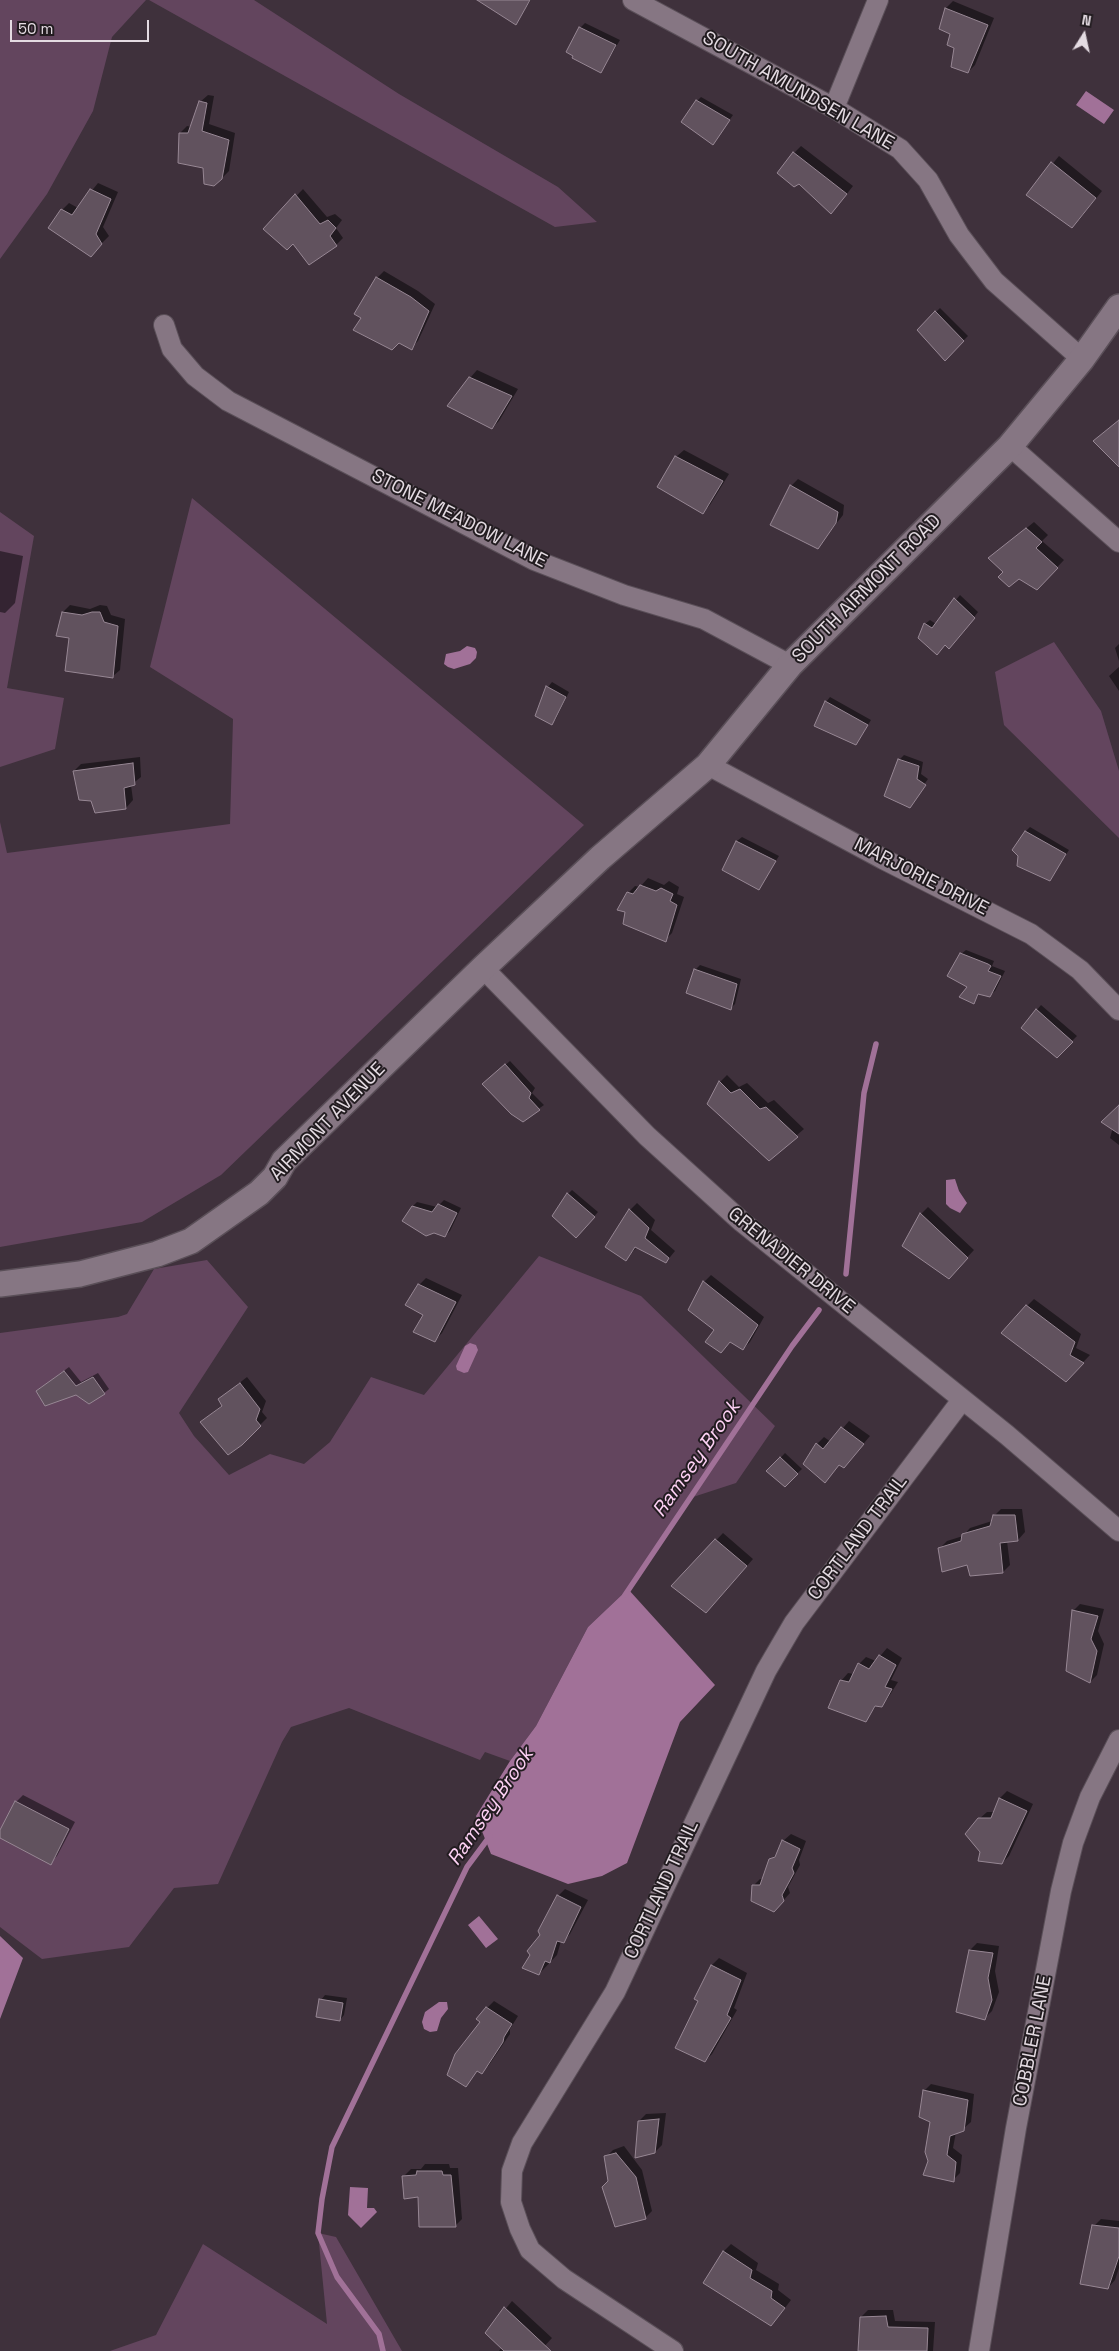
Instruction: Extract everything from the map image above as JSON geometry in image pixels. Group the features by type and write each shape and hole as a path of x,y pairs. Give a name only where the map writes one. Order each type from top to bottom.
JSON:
{"street":[{"name":"SOUTH AMUNDSEN LANE","path":"633,0 834,108 900,149 928,180 959,235 994,281 1082,359"},
{"path":"834,108 878,0"},
{"name":"SOUTH AIRMONT ROAD","path":"600,858 708,765 790,665 1010,446 1082,359 1119,306"},
{"name":"STONE MEADOW LANE","path":"164,324 172,349 195,376 228,402 534,560 624,595 704,619 790,665"},
{"path":"1010,446 1119,542"},
{"name":"MARJORIE DRIVE","path":"708,765 883,859 1031,934 1080,970 1119,1010"},
{"name":"AIRMONT AVENUE","path":"0,1284 89,1272 141,1259 191,1241 258,1193 275,1177 284,1161 483,968 600,858"},
{"name":"GRENADIER DRIVE","path":"483,968 647,1136 742,1222 1060,1478 1119,1531"},
{"name":"CORTLAND TRAIL","path":"673,2351 564,2279 530,2250 520,2230 511,2202 512,2171 522,2143 615,1992 766,1671 794,1623 962,1400"},
{"name":"COBBLER LANE","path":"979,2351 1016,2128 1061,1891 1073,1843 1090,1796 1119,1740"}],"shaded area":[{"path":"0,0 146,0 112,37 93,111 47,194 0,259"},
{"path":"149,0 254,0 399,94 558,187 597,222 555,227"},
{"path":"192,498 584,825 221,1175 142,1222 0,1247 0,822 7,853 230,824 233,719 150,667"},
{"path":"0,512 34,536 7,688 64,698 55,749 0,767"},
{"path":"1054,642 1101,711 1119,771 1119,838 1004,725 995,672"},
{"path":"539,1256 641,1296 775,1426 736,1483 690,1498 628,1589 588,1627 536,1726 510,1761 485,1752 480,1760 349,1708 291,1727 282,1742 218,1884 174,1888 129,1947 42,1959 0,1927 0,1333 118,1317 127,1314 154,1269 207,1260 248,1307 179,1413 194,1436 229,1475 270,1454 304,1464 330,1442 371,1377 424,1395"},
{"path":"318,2233 336,2237 402,2351 110,2351 156,2335 203,2244 327,2324"}],"water":[{"path":"1086,91 1114,110 1104,124 1076,105"},
{"path":"467,646 475,648 477,652 476,658 470,664 454,669 444,664 446,654 460,651"},
{"path":"955,1179 959,1191 967,1203 960,1213 946,1204 946,1180"},
{"path":"470,1343 476,1345 478,1350 468,1372 464,1373 457,1370 456,1366 465,1346"},
{"path":"628,1589 715,1685 680,1722 627,1863 602,1876 568,1884 491,1854 476,1816 510,1761 536,1726 588,1627"},
{"path":"479,1916 498,1939 486,1948 468,1925"},
{"path":"0,1936 23,1958 0,2019"},
{"path":"439,2002 447,2002 448,2009 441,2018 437,2031 430,2032 424,2029 422,2022 425,2012"},
{"path":"350,2187 368,2188 367,2208 374,2208 377,2212 361,2228 348,2215"}],"building":[{"path":"477,0 530,0 516,25"},
{"path":"945,8 988,25 968,73 951,67 954,48 947,45 950,34 939,29"},
{"path":"579,27 616,45 601,73 572,58 573,56 566,52"},
{"path":"696,100 730,120 713,145 681,122"},
{"path":"199,101 207,103 202,131 229,140 222,179 214,186 204,184 203,168 178,163 179,133 188,133"},
{"path":"793,152 847,194 831,214 799,184 794,187 777,173"},
{"path":"1051,162 1096,198 1072,228 1026,195"},
{"path":"90,189 111,199 96,234 102,244 91,257 48,228 61,209 72,215"},
{"path":"295,194 320,224 328,220 336,228 330,236 337,246 309,265 293,244 287,250 263,229"},
{"path":"376,277 411,297 429,311 412,350 399,343 392,350 353,330 361,318 354,314"},
{"path":"935,311 964,341 945,361 917,330"},
{"path":"469,377 512,396 492,429 447,406"},
{"path":"1119,420 1119,467 1093,441"},
{"path":"675,456 723,481 703,514 657,487"},
{"path":"790,485 838,512 836,523 818,549 770,525"},
{"path":"1026,528 1042,542 1036,548 1058,568 1037,590 1019,579 1009,587 998,577 1003,572 988,558"},
{"path":"954,598 975,618 949,649 945,645 937,655 918,638 924,623 932,628"},
{"path":"62,612 82,615 100,612 104,622 118,626 113,678 65,671 69,638 56,636"},
{"path":"546,686 566,697 552,725 535,716"},
{"path":"825,701 868,725 856,745 814,726"},
{"path":"898,759 919,766 917,779 926,785 910,808 884,796"},
{"path":"133,763 135,785 124,788 126,809 95,813 91,801 79,800 73,771"},
{"path":"1025,831 1066,854 1050,881 1017,866 1018,856 1012,850"},
{"path":"736,841 776,861 759,890 722,870"},
{"path":"640,885 656,891 661,888 673,894 670,901 677,905 666,942 623,924 625,912 617,910 627,892 633,894"},
{"path":"960,953 988,964 991,966 988,971 1001,976 990,997 978,994 974,1004 959,997 967,987 947,976"},
{"path":"694,969 737,984 731,1010 686,993"},
{"path":"1036,1009 1073,1042 1057,1058 1021,1028"},
{"path":"505,1064 531,1093 529,1098 540,1110 523,1122 511,1114 482,1084"},
{"path":"719,1081 731,1093 740,1089 760,1109 766,1107 798,1137 769,1161 707,1104"},
{"path":"1119,1105 1119,1134 1101,1122"},
{"path":"567,1193 595,1217 576,1238 552,1216"},
{"path":"438,1204 457,1213 445,1237 434,1233 426,1236 402,1221 412,1206 432,1212"},
{"path":"629,1209 649,1228 645,1238 669,1258 666,1263 635,1247 626,1261 605,1247"},
{"path":"920,1213 968,1258 949,1279 902,1246"},
{"path":"703,1281 758,1325 743,1350 730,1342 721,1353 705,1342 714,1330 688,1310"},
{"path":"418,1284 456,1302 435,1342 413,1332 423,1315 405,1305"},
{"path":"1026,1305 1075,1342 1070,1355 1084,1363 1066,1382 1001,1333"},
{"path":"64,1371 76,1386 93,1377 105,1394 89,1404 76,1395 45,1406 36,1391"},
{"path":"240,1383 260,1409 256,1420 261,1426 242,1445 228,1455 200,1422 222,1406 218,1399"},
{"path":"841,1427 864,1444 844,1468 839,1465 825,1483 803,1464 816,1443 823,1449"},
{"path":"780,1457 798,1474 785,1487 766,1471"},
{"path":"993,1515 1015,1515 1018,1541 1000,1543 1003,1573 970,1576 967,1565 942,1572 938,1548 961,1541 962,1534 990,1526"},
{"path":"715,1539 747,1566 706,1613 671,1586"},
{"path":"1072,1610 1098,1616 1091,1639 1097,1651 1090,1683 1066,1671"},
{"path":"879,1655 896,1665 885,1687 892,1689 882,1707 875,1706 866,1722 828,1708 840,1680 849,1682 858,1663 869,1669"},
{"path":"999,1798 1027,1811 1002,1864 978,1861 980,1852 965,1834 978,1818 991,1818"},
{"path":"15,1801 69,1829 51,1865 0,1838 0,1830"},
{"path":"782,1840 800,1849 792,1868 794,1873 782,1895 784,1901 774,1912 751,1901 752,1885 760,1885 769,1859 775,1857"},
{"path":"557,1895 581,1907 564,1943 557,1941 550,1963 545,1961 539,1975 522,1968 530,1955 527,1951 540,1935 538,1931"},
{"path":"969,1950 993,1953 988,1978 992,2000 985,2020 956,2012"},
{"path":"711,1965 741,1980 727,2015 731,2018 705,2062 675,2048 698,2001 694,1999"},
{"path":"319,1999 343,2003 340,2021 316,2017"},
{"path":"486,2007 512,2024 503,2042 482,2074 477,2071 466,2087 447,2075 455,2054 480,2022 476,2019"},
{"path":"923,2090 968,2100 964,2131 950,2136 947,2155 956,2162 954,2182 923,2175 928,2161 925,2152 930,2122 919,2117"},
{"path":"659,2119 655,2153 635,2158 638,2121"},
{"path":"616,2153 636,2177 646,2219 615,2227 602,2187 608,2181 604,2156"},
{"path":"417,2171 442,2171 443,2175 451,2175 456,2227 419,2227 418,2197 404,2199 402,2176 416,2175"},
{"path":"1092,2225 1119,2228 1119,2256 1108,2289 1080,2284"},
{"path":"723,2251 752,2270 750,2278 772,2291 771,2298 785,2308 771,2326 703,2283"},
{"path":"504,2307 551,2351 504,2351 485,2333"},
{"path":"886,2316 888,2327 928,2328 927,2351 858,2351 860,2317"}],"waterway":[{"name":"Ramsey Brook","path":"846,1274 864,1093 876,1044"},
{"name":"Ramsey Brook","path":"625,1595 792,1346 819,1310"},
{"name":"Ramsey Brook","path":"383,2351 379,2334 337,2277 318,2233 322,2199 332,2147 467,1867 490,1836"}]}
